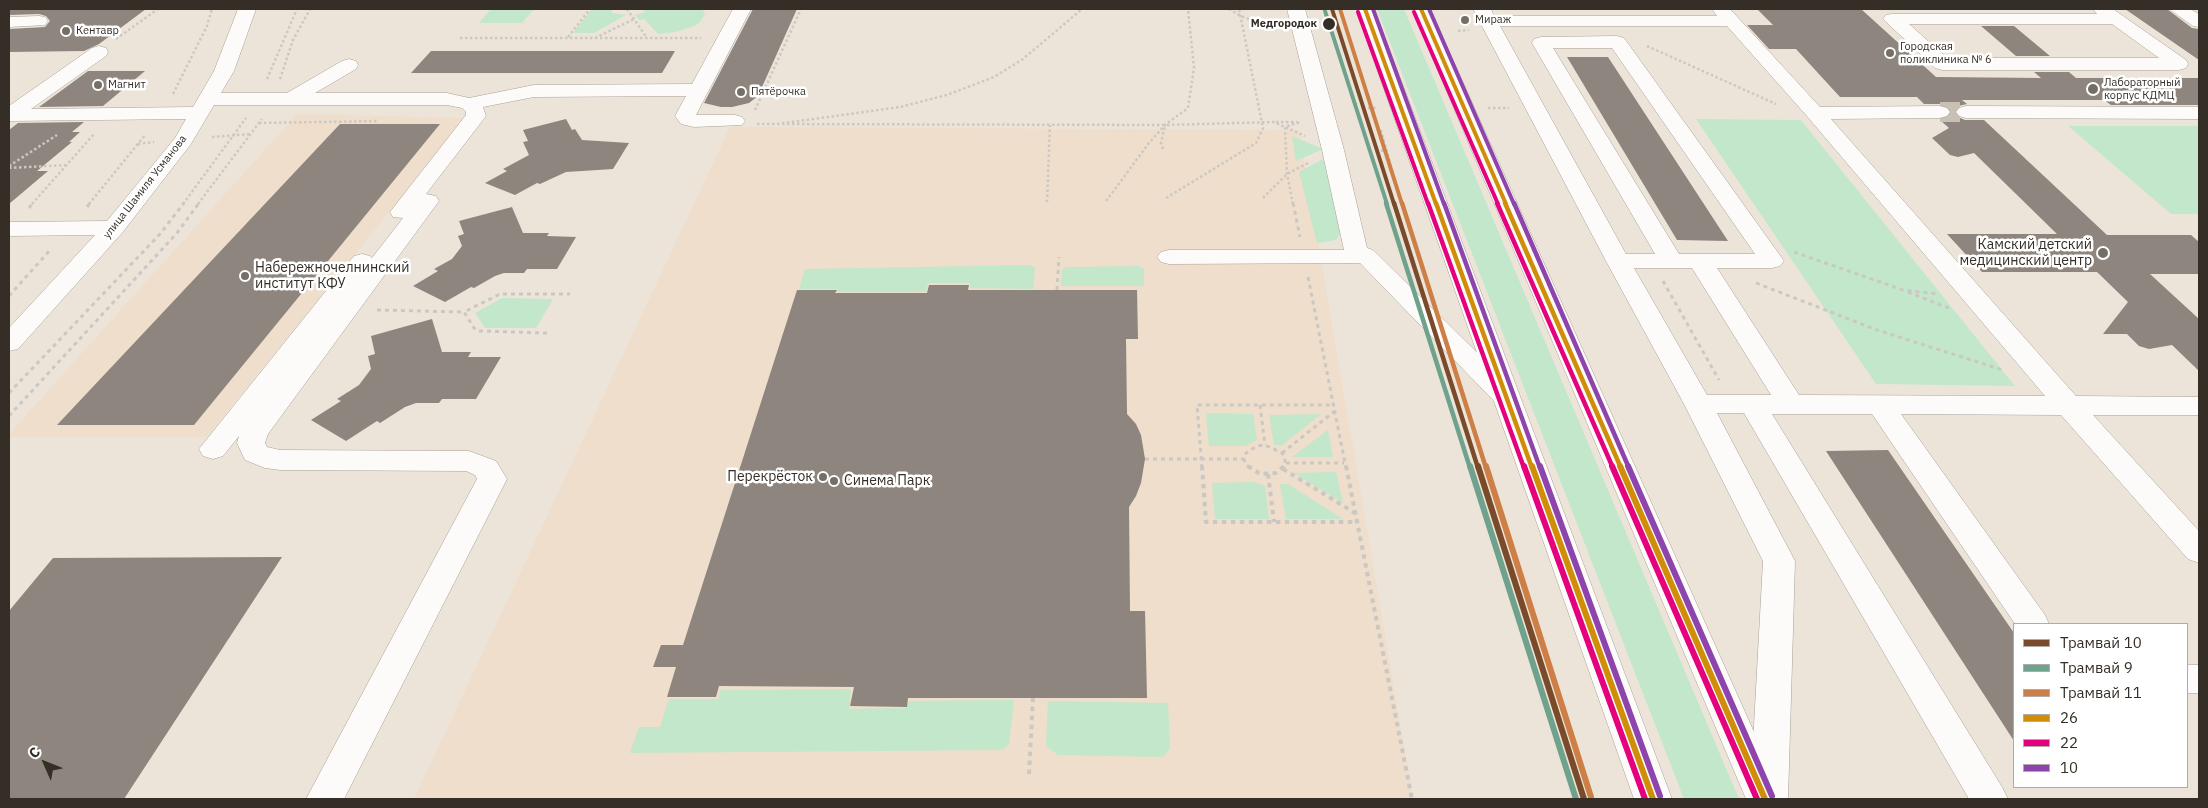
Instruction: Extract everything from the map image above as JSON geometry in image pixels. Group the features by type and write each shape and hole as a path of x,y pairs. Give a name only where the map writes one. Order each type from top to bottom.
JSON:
{"street":[{"name":"улица Шамиля Усманова","path":"9,343 114,228 184,140 224,71 247,9"},
{"path":"742,9 686,118 694,121 742,122"},
{"path":"1296,9 1333,150 1357,257"},
{"path":"1365,9 1653,799"},
{"path":"1421,9 1767,799"},
{"path":"2178,9 2199,22"},
{"path":"2109,14 2179,64 1942,64 1892,19 2109,14"},
{"path":"1767,799 1779,561 1698,404 1485,15 1726,15 1814,112 2070,407 2199,551"},
{"path":"9,22 39,22"},
{"path":"1501,44 1617,42 1772,261 1618,261"},
{"path":"1541,44 1671,261"},
{"path":"9,115 99,52"},
{"path":"275,99 349,65"},
{"path":"9,115 161,114 203,106 275,99 447,99 469,104 534,91 699,90"},
{"path":"213,449 409,201 464,146 476,116 476,111 469,104"},
{"path":"1814,112 1940,112"},
{"path":"1966,112 2199,113"},
{"path":"325,799 492,479 486,468 480,463 469,461 280,460 265,458 255,453 251,442 254,432 349,310 428,201 409,201"},
{"path":"9,229 68,230 114,228"},
{"path":"1169,257 1357,257 1365,255 1506,396"},
{"path":"1700,261 1792,405"},
{"path":"1698,404 2070,407 2199,406"},
{"path":"1753,405 1989,799"},
{"path":"1881,406 2032,623"}],"path":[{"path":"99,52 158,9"},
{"path":"9,296 68,230 161,114 185,73 207,26 212,9"},
{"path":"9,394 160,234 235,135 275,99 297,9"},
{"path":"9,416 177,233 251,134 275,99 292,40 310,9"},
{"path":"568,38 590,9"},
{"path":"627,9 647,38"},
{"path":"754,114 801,9"},
{"path":"764,125 900,107 947,95 994,77 1023,59 1082,9"},
{"path":"1106,201 1148,143 1165,125 1188,108 1194,68 1188,9"},
{"path":"1229,9 1241,16 1303,39"},
{"path":"1166,198 1256,143 1263,128 1239,9"},
{"path":"594,38 634,19"},
{"path":"460,38 726,38"},
{"path":"1617,42 1639,42 1787,109 1814,112"},
{"path":"1363,108 1379,108"},
{"path":"9,167 89,114"},
{"path":"9,229 113,114"},
{"path":"259,123 385,121"},
{"path":"742,122 764,125 1165,125 1274,122 1333,150"},
{"path":"1285,127 1302,122"},
{"path":"1381,124 1386,151 1397,188"},
{"path":"1047,202 1050,125"},
{"path":"1163,149 1161,143 1165,125"},
{"path":"1285,127 1287,174 1412,799"},
{"path":"207,137 251,134"},
{"path":"138,144 157,142"},
{"path":"1262,198 1287,174 1333,150"},
{"path":"1376,150 1386,151"},
{"path":"9,167 67,164"},
{"path":"1756,238 1903,290 1976,299"},
{"path":"1057,290 1059,257"},
{"path":"1756,283 1877,330 2005,370"},
{"path":"349,310 464,312 500,294 570,294"},
{"path":"464,312 474,328 479,331 547,334"},
{"path":"1334,405 1197,405 1206,522 1357,522"},
{"path":"1260,405 1265,445"},
{"path":"1282,453 1335,411"},
{"path":"1265,445 1275,448 1282,453 1286,463 1283,469 1268,474 1252,470 1244,459 1250,449 1265,445"},
{"path":"1144,459 1244,459"},
{"path":"1286,463 1344,463"},
{"path":"1283,469 1355,513"},
{"path":"1268,474 1274,522"},
{"path":"1029,774 1033,698"}],"shaded area":[{"name":"Набережночелнинский институт КФУ","path":"297,114 466,118 206,437 9,437 9,434"},
{"path":"730,127 1299,130 1413,799 414,799"}],"green space":[{"path":"491,9 534,9 522,23 479,23"},
{"path":"592,9 612,9 612,13 626,15 594,33 573,33"},
{"path":"643,9 702,9 705,14 700,22 694,26 676,32 658,34 644,19 639,20 635,15 646,12"},
{"path":"1377,9 1404,9 1739,799 1684,799"},
{"path":"1696,119 1801,120 2015,386 1876,384"},
{"path":"2068,126 2199,126 2199,214 2171,214"},
{"path":"1292,136 1323,149 1296,161"},
{"path":"1323,159 1342,231 1336,240 1317,243 1299,172"},
{"path":"1030,265 1035,268 1033,289 970,288 970,283 928,283 926,292 837,292 838,289 799,289 805,269"},
{"path":"1139,266 1144,269 1144,286 1061,286 1062,270 1065,267"},
{"path":"502,298 553,299 536,328 485,328 475,313"},
{"path":"1206,413 1253,414 1257,440 1245,446 1209,446"},
{"path":"1321,414 1282,445 1274,445 1269,415"},
{"path":"1328,430 1333,457 1292,457"},
{"path":"1336,472 1343,503 1294,473"},
{"path":"1253,482 1265,486 1269,519 1215,519 1212,483"},
{"path":"1280,484 1288,484 1343,519 1286,519"},
{"path":"851,689 849,709 906,708 909,701 1014,700 1009,744 1004,749 997,750 630,753 639,727 660,727 669,699 718,699 721,690"},
{"path":"1048,701 1168,703 1170,748 1163,757 1058,755 1046,746"}],"building":[{"name":"Кентавр","path":"9,9 146,9 99,44 84,51 9,52 9,29 45,27 50,21 46,16 39,14 9,15"},
{"path":"753,9 797,9 758,96 749,103 732,107 721,107 704,103"},
{"path":"1757,9 1861,9 1936,77 2041,78 2034,72 2069,72 2076,78 2199,78 2199,105 2111,105 2104,100 1962,100 1967,104 1958,106 1954,112 1958,117 1965,120 1984,120 2107,235 2191,235 2199,242 2199,274 2150,274 2199,319 2199,371 2172,345 2149,349 2139,346 2127,334 2103,334 2128,302 2097,272 1982,272 1947,234 2057,234 1974,153 1958,157 1950,155 1932,138 1949,128 1940,120 1948,118 1952,113 1948,107 1940,104 1924,104 1917,97 1840,97 1796,49 1769,49 1747,25 1773,25"},
{"name":"Лабораторный корпус КДМЦ","path":"2125,9 2167,9 2192,28 2199,29 2199,60"},
{"path":"1981,26 2014,26 2050,56 2016,56"},
{"path":"431,51 675,51 662,73 411,73"},
{"path":"1567,57 1608,57 1728,241 1677,240"},
{"name":"Магнит","path":"88,71 145,71 103,106 39,107"},
{"path":"566,119 572,130 575,129 582,140 629,143 613,169 566,172 540,184 537,183 515,195 485,183 507,171 503,169 529,155 523,142 528,141 523,130"},
{"path":"84,122 72,132 80,132 69,142 72,142 37,171 48,171 9,204 9,130 18,123"},
{"path":"340,124 440,124 194,425 57,425"},
{"path":"512,207 523,233 549,233 547,236 576,237 557,269 527,269 524,273 504,273 474,288 471,287 445,302 413,286 438,271 434,269 452,259 462,246 458,236 464,234 459,221"},
{"path":"929,285 969,285 968,290 1137,290 1138,339 1126,339 1127,414 1136,424 1141,435 1145,459 1141,483 1129,507 1130,611 1145,611 1147,698 908,698 907,707 850,706 854,687 719,686 716,697 667,697 676,667 653,667 661,645 683,645 797,290 837,290 835,293 927,293"},
{"path":"432,319 442,352 471,352 468,357 501,357 476,399 442,399 439,403 416,403 405,407 380,423 377,421 346,441 311,420 341,401 337,399 359,385 371,369 368,356 375,354 371,336"},
{"path":"1888,450 2013,632 2013,739 1826,451"},
{"path":"282,557 124,799 9,799 9,611 53,558"}],"tunnel":[{"path":"1940,112 1966,112"}],"tram line":[{"name":"10","path":"1332,9 1584,799"},
{"name":"11","path":"1340,9 1591,797"},
{"name":"9","path":"1325,11 1576,799"}],"transit line":[{"name":"26","path":"1365,9 1653,799"},
{"name":"10","path":"1373,9 1660,796"},
{"name":"26","path":"1421,9 1765,799"},
{"name":"10","path":"1429,9 1772,796"},
{"name":"22","path":"1358,12 1645,799"},
{"name":"22","path":"1414,12 1757,799"}],"place":[{"name":"Мираж","path":"1465,20"},
{"name":"Медгородок","path":"1329,24"},
{"name":"Кентавр","path":"66,31"},
{"name":"Городская поликлиника № 6","path":"1890,53"},
{"name":"Магнит","path":"98,85"},
{"name":"Лабораторный корпус КДМЦ","path":"2093,89"},
{"name":"Пятёрочка","path":"741,92"},
{"name":"Камский детский медицинский центр","path":"2103,253"},
{"name":"Набережночелнинский институт КФУ","path":"245,276"},
{"name":"Перекрёсток","path":"823,477"},
{"name":"Синема Парк","path":"834,481"}]}
